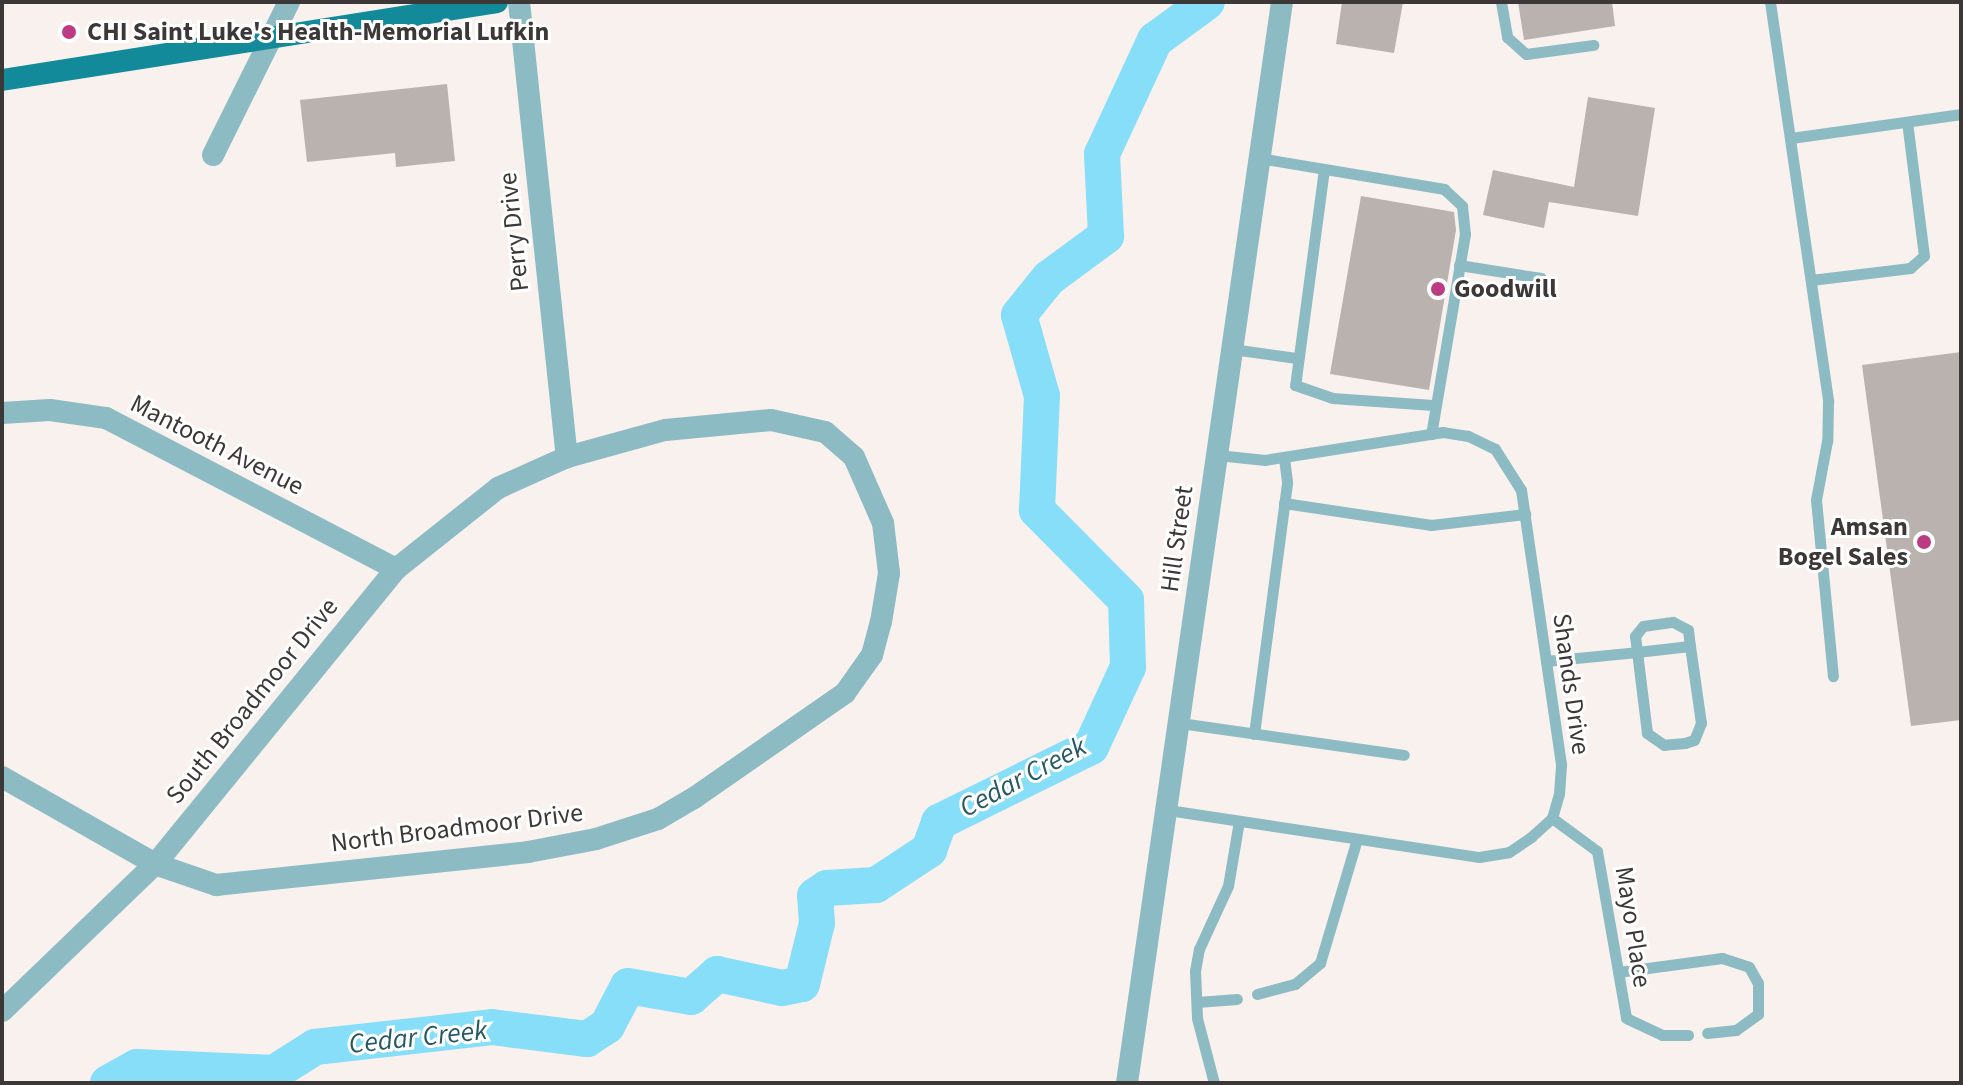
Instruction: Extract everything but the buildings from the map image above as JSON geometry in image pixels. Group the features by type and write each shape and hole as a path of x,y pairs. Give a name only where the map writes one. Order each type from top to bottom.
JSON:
{"main road":[{"path":"2,80 497,2"}],"street":[{"path":"213,155 275,37 289,2"},
{"name":"Perry Drive","path":"519,2 567,457"},
{"name":"Hill Street","path":"1127,1083 1282,2"},
{"name":"Mantooth Avenue","path":"2,413 50,410 106,418 396,569"},
{"name":"North Broadmoor Drive","path":"2,777 155,864 199,883 238,884 528,852 596,839 658,819 694,798 845,693 872,655 889,573 888,545 871,490 863,470 840,445 807,427 730,421 665,430 567,457"},
{"name":"South Broadmoor Drive","path":"2,1011 155,864 396,569 498,488 567,457"}],"lane":[{"path":"1501,2 1507,37 1526,54 1593,45"},
{"path":"1770,2 1828,402 1827,441 1816,500 1833,676"},
{"path":"1791,138 1961,114"},
{"path":"1811,280 1910,268 1924,256 1907,122"},
{"path":"1259,158 1444,189 1455,196 1466,217 1433,405 1431,434"},
{"path":"1324,169 1294,382 1299,389 1332,398 1433,405"},
{"path":"1459,265 1541,278"},
{"path":"1232,349 1296,358"},
{"name":"Shands Drive","path":"1217,455 1241,461 1284,457 1431,434 1468,436 1495,449 1514,473 1525,514 1561,764 1552,818"},
{"path":"1254,734 1284,503 1284,457"},
{"path":"1284,503 1431,525 1525,514"},
{"path":"1673,622 1688,630 1690,646 1701,723 1694,740 1664,745 1650,739 1635,636 1643,626 1673,622"},
{"path":"1546,661 1690,646"},
{"path":"1180,723 1404,755"},
{"path":"1168,810 1479,857 1509,852 1552,818"},
{"name":"Mayo Place","path":"1552,818 1597,851 1626,1018 1662,1035 1688,1035"},
{"path":"1214,1083 1197,1002 1199,949 1228,886 1239,821"},
{"path":"1257,994 1295,984 1320,963 1357,839"},
{"path":"1618,972 1722,958 1749,967 1758,983 1758,1014 1736,1030 1707,1033"},
{"path":"1197,1002 1237,999"}],"waterway":[{"name":"Cedar Creek","path":"108,1083 137,1067 274,1073 315,1047 492,1027 587,1039 607,1026 628,986 691,997 717,974 782,988 802,984 817,923 815,896 827,888 876,885 929,850 939,822 1091,747 1128,667 1126,600 1037,510 1042,396 1019,315 1049,278 1106,236 1102,154 1155,40 1207,2"}],"place":[{"name":"CHI Saint Luke's Health-Memorial Lufkin","path":"69,32"},
{"name":"Goodwill","path":"1438,289"},
{"name":"Amsan Bogel Sales","path":"1924,542"}]}
